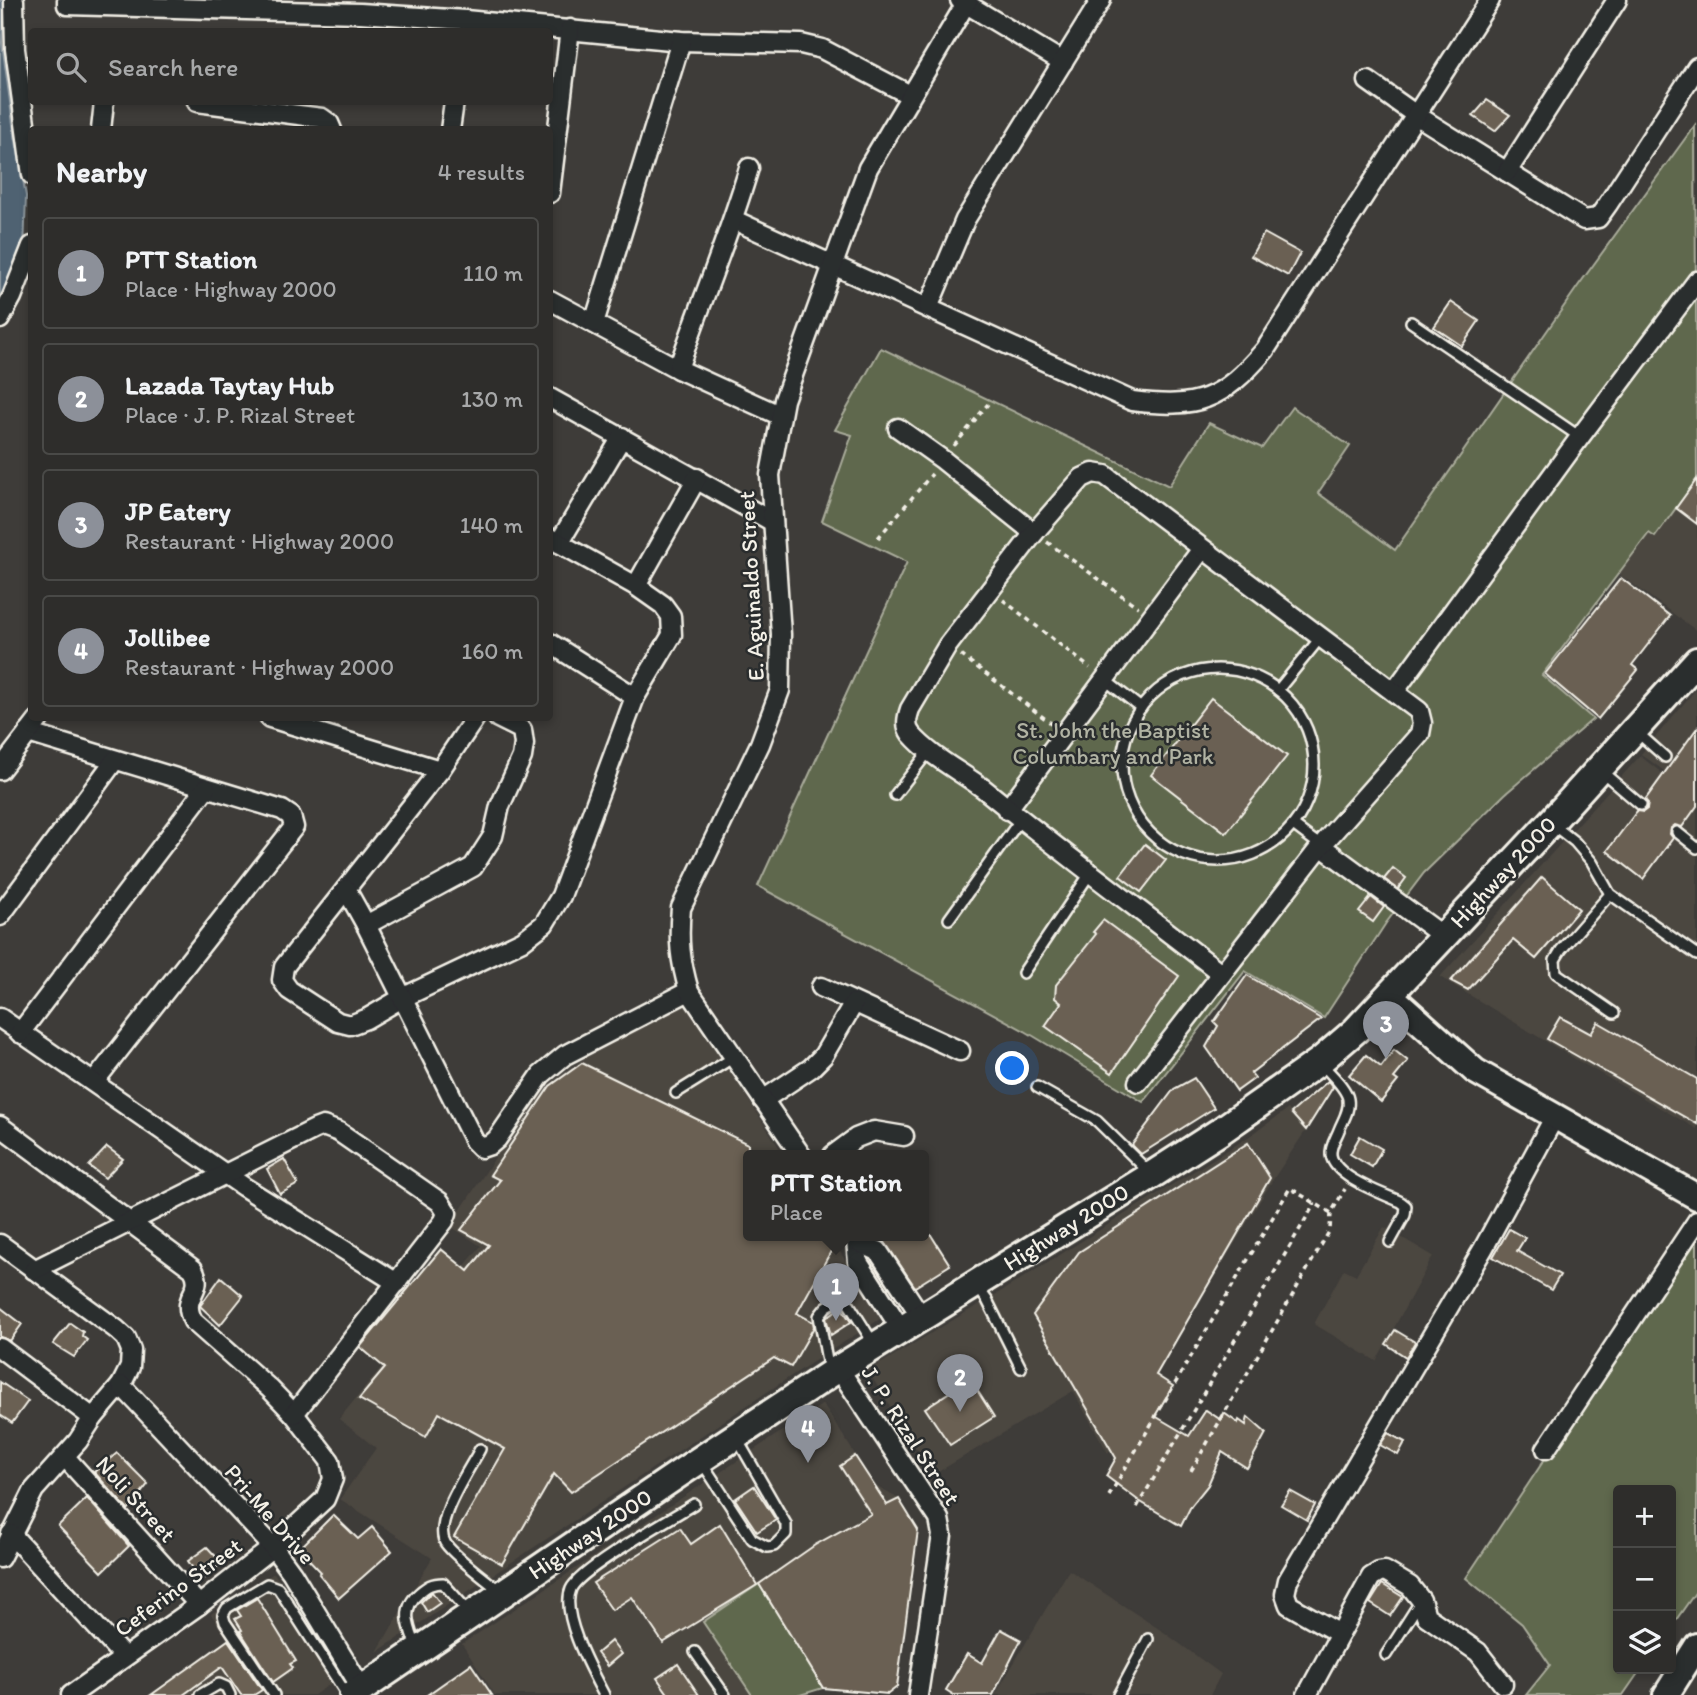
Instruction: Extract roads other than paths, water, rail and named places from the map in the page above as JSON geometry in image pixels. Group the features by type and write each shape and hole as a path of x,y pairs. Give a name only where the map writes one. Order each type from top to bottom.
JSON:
{"main road":[{"name":"Highway 2000","path":"354,1693 834,1371 1152,1175 1320,1061 1356,1030 1390,994 1697,661"}],"street":[{"path":"14,0 15,48 28,145"},
{"path":"67,0 67,5 360,6 464,26 535,28"},
{"path":"928,308 965,220 1101,0"},
{"path":"734,220 1132,401 1165,405 1195,403 1224,391 1245,373 1265,350 1490,0"},
{"path":"1507,172 1617,0"},
{"path":"965,1 1063,62"},
{"name":"E. Aguinaldo Street","path":"798,1150 689,991 680,961 678,934 681,908 760,744 780,690 781,634 770,475 779,415 868,168 965,1"},
{"path":"553,29 681,41 801,44 822,48 910,95"},
{"path":"553,168 570,29"},
{"path":"594,323 681,41"},
{"path":"1368,81 1416,115 1584,220 1598,218 1697,67"},
{"path":"101,126 104,105"},
{"path":"220,105 322,118 330,126"},
{"path":"451,126 454,105"},
{"path":"678,369 734,220 749,168"},
{"path":"0,319 28,256"},
{"path":"1394,692 1697,281"},
{"path":"553,302 678,369 779,415"},
{"path":"553,400 773,522"},
{"path":"898,428 943,460 1034,533"},
{"path":"473,721 440,770 284,967 282,980 289,990 338,1022 350,1025 366,1019 402,998 523,941 544,923 561,896 635,697 672,635 671,616 663,605 636,586 554,540 622,437"},
{"path":"1138,1082 1222,974 1321,846 1420,734 1422,723 1419,711 1394,692 1105,475 1093,473 1082,478 1034,533 948,645 907,719 909,732 929,751 982,788 1222,974"},
{"path":"636,586 697,478"},
{"path":"1014,815 1065,734 1202,549"},
{"path":"553,645 635,697"},
{"path":"0,771 38,721"},
{"path":"280,721 440,770"},
{"path":"366,925 473,867 493,836 500,806 522,757 522,730 504,721"},
{"path":"28,733 282,810 291,816 294,827 94,1082"},
{"path":"0,916 115,760"},
{"path":"20,1033 206,788"},
{"path":"1321,846 1443,936"},
{"path":"346,890 474,1141 481,1147 490,1145 497,1139 541,1076 565,1055 689,991"},
{"path":"821,986 960,1051"},
{"path":"1390,994 1475,1071 1697,1196"},
{"path":"763,1100 811,1068 823,1056 854,1003"},
{"path":"0,1018 226,1175 397,1283"},
{"path":"1340,1634 1289,1605 1285,1594 1287,1580 1483,1249 1555,1116"},
{"path":"0,1126 131,1223 193,1269 197,1277 197,1287 187,1310 193,1321 270,1389 294,1414 397,1283 444,1221 447,1213 440,1202 339,1132 323,1126 131,1223 33,1270"},
{"path":"840,1150 856,1138 874,1131 904,1136"},
{"path":"1546,1449 1697,1221"},
{"path":"860,1241 878,1251 911,1323"},
{"path":"0,1244 126,1338 131,1350 130,1367 121,1385 65,1457 33,1490 0,1558"},
{"path":"0,1348 93,1418"},
{"name":"J. P. Rizal Street","path":"834,1371 939,1519 942,1535 918,1695"},
{"name":"Pri-Me Drive","path":"121,1385 274,1547 292,1573 354,1693"},
{"name":"Ceferino Street","path":"71,1695 199,1605 274,1547 325,1499 333,1479 330,1461 294,1414"},
{"name":"Noli Street","path":"65,1457 199,1605"},
{"path":"11,1534 124,1657"},
{"path":"1307,1695 1371,1577 1379,1572 1392,1574 1410,1586 1421,1600 1426,1616 1478,1652 1503,1684"},
{"path":"1666,1695 1697,1646"}],"lane":[{"path":"1411,322 1580,437"},
{"path":"1278,690 1321,637"},
{"path":"1206,670 1236,671 1265,681 1278,690 1298,712 1314,754 1308,799 1293,825 1270,845 1241,858 1202,859 1165,845 1138,818 1123,782 1122,750 1132,721 1141,708 1163,686 1183,676 1206,670"},
{"path":"1104,679 1141,708"},
{"path":"1635,730 1665,757"},
{"path":"895,795 929,751"},
{"path":"1599,769 1642,805"},
{"path":"949,919 1014,815"},
{"path":"1550,822 1584,852 1610,894 1697,955"},
{"path":"1293,825 1321,846"},
{"path":"1677,832 1697,848"},
{"path":"1023,973 1091,872"},
{"path":"1610,894 1555,960 1556,973 1614,1013"},
{"path":"676,1093 734,1057"},
{"path":"1320,1061 1349,1101 1348,1111 1331,1148 1335,1166 1351,1179 1406,1206 1405,1215 1390,1242"},
{"path":"1037,1087 1097,1121 1152,1175"},
{"path":"975,1284 987,1300 1021,1368"},
{"path":"834,1371 819,1316 826,1307 839,1299 847,1301 875,1346"},
{"path":"700,1460 752,1539 766,1547 775,1546 786,1534 786,1524 735,1436"},
{"path":"480,1449 444,1517 441,1531 445,1544 502,1593"},
{"path":"604,1695 580,1645 574,1625 569,1601 572,1587 597,1564 694,1504"},
{"path":"417,1650 407,1622 407,1609 414,1597 427,1586 443,1583 471,1614"},
{"path":"274,1695 223,1615 227,1608 267,1584 278,1588 354,1693"},
{"path":"1386,1655 1421,1600"},
{"path":"1118,1695 1148,1639"},
{"path":"695,1652 725,1695"},
{"path":"200,1695 222,1684 230,1695"}],"water":[{"path":"0,0 4,0 2,43 26,196 24,250 0,303"}],"place":[{"name":"JP Eatery","path":"1386,1059"},
{"name":"PTT Station","path":"836,1321"},
{"name":"Lazada Taytay Hub","path":"960,1412"},
{"name":"Jollibee","path":"808,1463"}],"park label":[{"name":"St. John the Baptist Columbary and Park","path":"1113,743"}]}
